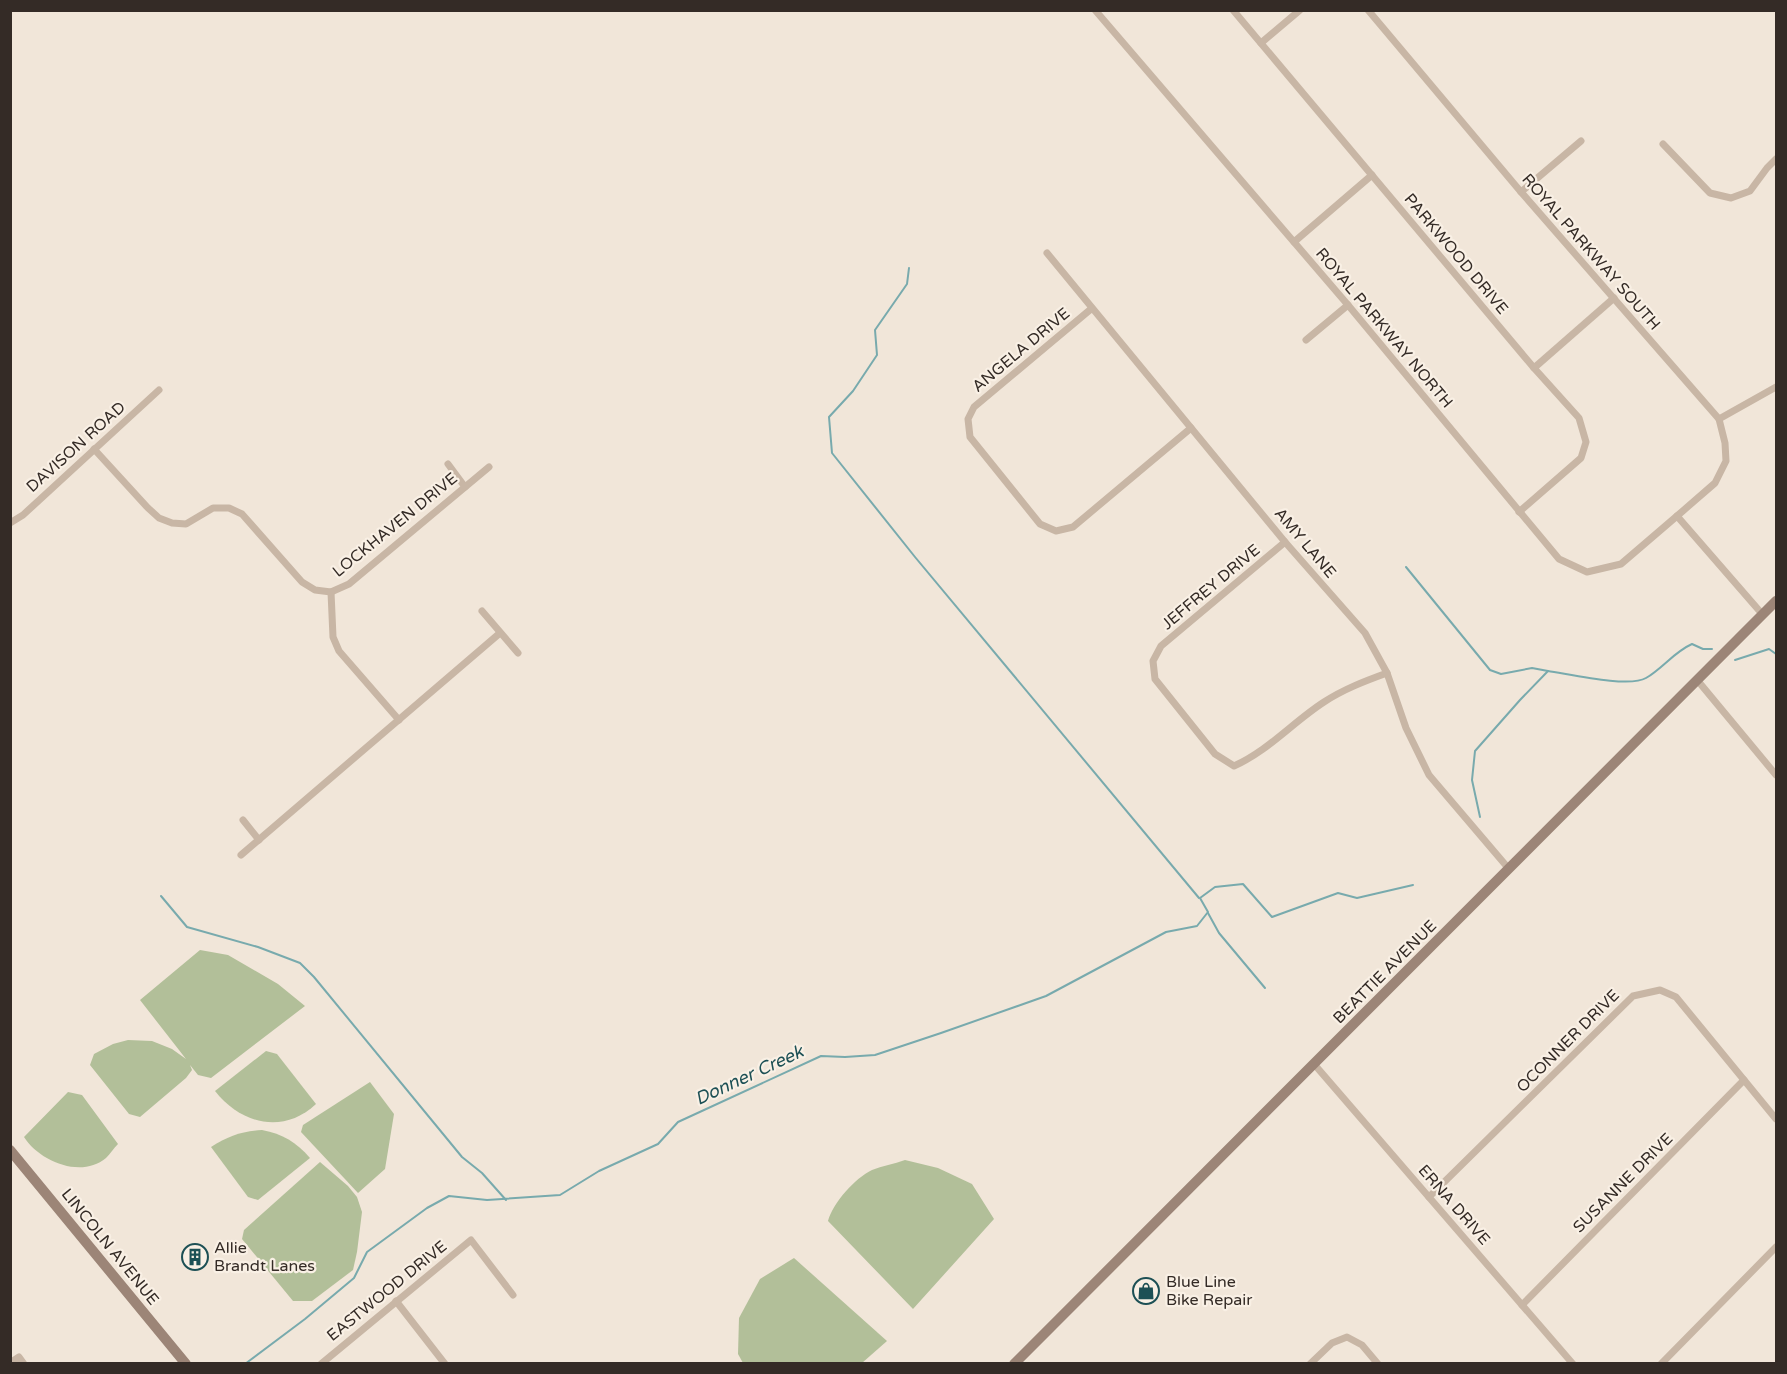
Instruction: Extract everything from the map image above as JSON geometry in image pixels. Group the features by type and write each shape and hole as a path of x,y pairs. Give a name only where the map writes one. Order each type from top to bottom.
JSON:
{"street":[{"name":"ROYAL PARKWAY NORTH","path":"1095,10 1294,242 1559,558 1587,572 1621,564 1677,516"},
{"name":"PARKWOOD DRIVE","path":"1233,10 1534,368 1579,418 1586,442 1581,458 1519,512"},
{"path":"1261,43 1300,10"},
{"name":"ROYAL PARKWAY SOUTH","path":"1368,10 1521,192 1719,418 1725,443 1725,461 1715,483 1677,516"},
{"path":"1521,192 1581,141"},
{"path":"1663,144 1710,193 1731,198 1750,191 1776,159"},
{"path":"1294,242 1372,176"},
{"name":"AMY LANE","path":"1047,253 1286,542 1365,633 1387,673 1406,728 1429,775 1509,869"},
{"path":"1534,368 1614,298"},
{"path":"1305,340 1348,306"},
{"name":"ANGELA DRIVE","path":"1092,309 975,407 968,419 970,437 1040,524 1056,531 1073,527 1191,428"},
{"path":"1719,418 1776,387"},
{"name":"DAVISON ROAD","path":"10,523 22,515 159,390"},
{"name":"LOCKHAVEN DRIVE","path":"94,449 159,518 172,523 186,524 213,508 229,508 242,514 302,582 315,590 331,592 349,584 489,467"},
{"path":"448,464 465,487"},
{"path":"1677,516 1762,615"},
{"name":"JEFFREY DRIVE","path":"1286,542 1161,646 1152,661 1155,679 1215,754 1234,766 1251,759 1323,702 1354,685 1387,673"},
{"path":"331,592 333,637 339,651 399,720"},
{"name":"BEATTIE AVENUE","path":"1014,1364 1776,601"},
{"path":"482,611 518,653"},
{"path":"242,855 500,633"},
{"path":"1698,681 1776,775"},
{"path":"243,820 259,840"},
{"name":"OCONNER DRIVE","path":"1429,1197 1633,996 1660,990 1676,997 1776,1119"},
{"name":"ERNA DRIVE","path":"1314,1064 1573,1364"},
{"name":"SUSANNE DRIVE","path":"1522,1305 1744,1080"},
{"name":"LINCOLN AVENUE","path":"10,1150 186,1364"},
{"name":"EASTWOOD DRIVE","path":"321,1364 471,1240 513,1295"},
{"path":"1661,1364 1776,1247"},
{"path":"396,1301 445,1364"},
{"path":"1310,1364 1332,1343 1347,1336 1362,1345 1378,1364"},
{"path":"10,1363 19,1357 24,1364"}],"green space":[{"path":"200,950 228,955 278,984 305,1006 211,1078 198,1075 190,1065 192,1070 186,1078 140,1117 129,1114 90,1065 94,1054 113,1044 128,1040 152,1041 172,1049 186,1059 140,1000"},
{"path":"266,1051 277,1054 316,1104 303,1114 290,1120 263,1122 237,1111 215,1091"},
{"path":"370,1082 394,1114 385,1169 358,1193 301,1132 303,1125"},
{"path":"68,1092 82,1095 118,1144 106,1158 96,1164 73,1167 50,1160 31,1146 24,1137"},
{"path":"262,1130 289,1140 300,1147 310,1158 258,1200 248,1197 211,1147 235,1135"},
{"path":"905,1160 938,1168 972,1184 994,1219 913,1309 828,1221 840,1199 865,1174"},
{"path":"320,1162 348,1186 357,1197 362,1212 357,1252 353,1270 312,1301 293,1301 242,1239 244,1230"},
{"path":"794,1258 887,1341 862,1363 743,1363 738,1354 739,1318 760,1279"}],"waterway":[{"path":"909,268 907,284 875,330 877,355 853,391 829,417 832,453 915,557 1199,898"},
{"path":"1406,567 1490,670 1501,674 1532,668 1548,671"},
{"name":"Donner Creek","path":"1480,817 1472,780 1475,751 1548,671 1613,681 1638,681 1652,674 1692,644 1703,649 1712,649"},
{"name":"Donner Creek","path":"1735,660 1769,649 1776,654"},
{"name":"Donner Creek","path":"245,1364 305,1319 354,1278 367,1252 427,1208 449,1196 487,1200 560,1195 599,1171 658,1144 678,1122 821,1056 875,1055 941,1033 1046,996 1166,932 1197,926 1208,912 1200,898 1215,887 1243,884 1272,917 1338,893 1357,898 1413,885"},
{"path":"161,896 187,927 258,947 300,963 462,1157 482,1173 506,1200"},
{"path":"1208,913 1219,933 1265,988"}],"place":[{"name":"Allie Brandt Lanes","path":"195,1257"},
{"name":"Blue Line Bike Repair","path":"1146,1291"}]}
